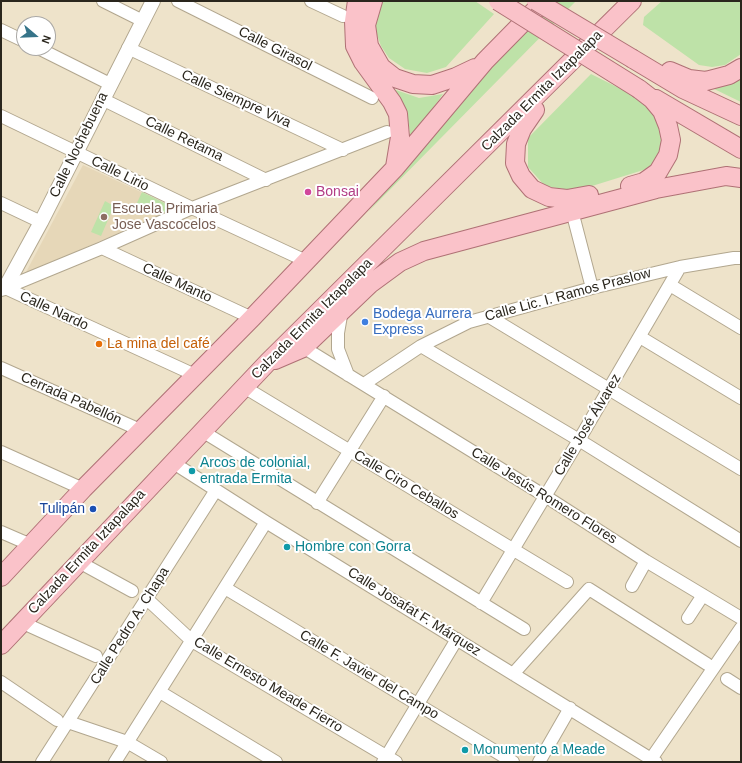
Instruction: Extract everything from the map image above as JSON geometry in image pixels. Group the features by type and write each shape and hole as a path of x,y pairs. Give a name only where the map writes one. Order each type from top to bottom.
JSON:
{"main road":[{"path":"357,1 354,21 356,46 363,62 392,102 398,114 400,137 395,168"},
{"path":"373,1 367,18 367,39 372,54 381,67 395,78 413,84 432,85 444,82 485,61"},
{"path":"498,1 640,89 741,149"},
{"path":"536,1 683,89 741,116"},
{"path":"1,577 140,430 252,318 395,168 485,61 544,1"},
{"name":"Calzada Ermita Iztapalapa","path":"1,645 21,622 268,362 281,359 632,1"},
{"path":"633,59 659,66 681,76 698,81 722,78 741,68"},
{"path":"547,86 538,106 522,129 515,154 515,163 520,175 527,185 537,192 555,199 573,199 638,185 655,175 668,155 670,133 662,111 652,99 640,89"},
{"path":"297,343 342,310 370,284 400,262 424,251 656,189 726,176 741,178"}],"street":[{"path":"103,1 143,21"},
{"name":"Calle Nochebuena","path":"2,288 41,222 153,1"},
{"name":"Calle Girasol","path":"178,1 372,98"},
{"path":"310,1 343,16"},
{"path":"1,30 16,37"},
{"name":"Calle Siempre Viva","path":"128,48 343,150"},
{"path":"54,56 110,84"},
{"name":"Calle Retama","path":"102,99 266,180"},
{"name":"Calle Lirio","path":"1,116 306,261"},
{"path":"2,288 102,248 192,208 387,132"},
{"path":"1,203 41,222"},
{"path":"572,211 592,288"},
{"name":"Calle Manto","path":"102,248 252,318"},
{"name":"Calle Lic. I. Ramos Praslow","path":"364,384 421,346 447,332 488,316 592,288 680,267 741,258"},
{"name":"Calle José Álvarez","path":"481,603 579,440 680,267"},
{"path":"670,285 741,328"},
{"name":"Calle Nardo","path":"2,288 195,375"},
{"path":"342,310 338,333 338,349 348,375"},
{"path":"488,316 741,469"},
{"path":"640,337 741,398"},
{"name":"Calle Jesús Romero Flores","path":"297,343 545,496 646,561 741,618"},
{"path":"421,346 579,440 741,541"},
{"name":"Cerrada Pabellón","path":"1,368 140,430"},
{"name":"Calle Ciro Ceballos","path":"244,387 512,550 568,582"},
{"path":"317,504 384,396"},
{"path":"202,432 317,504 524,629"},
{"path":"1,452 84,489"},
{"name":"Calle Josafat F. Márquez","path":"172,462 266,522 457,638 653,761"},
{"name":"Calle Pedro A. Chapa","path":"42,762 63,721 147,599 216,490"},
{"path":"115,762 266,522"},
{"path":"1,532 31,545"},
{"path":"632,586 646,561"},
{"path":"79,562 132,591"},
{"name":"Calle F. Javier del Campo","path":"225,588 513,762"},
{"path":"513,674 589,589 707,664"},
{"path":"688,618 703,595"},
{"name":"Calle Ernesto Meade Fierro","path":"147,599 192,641 388,760"},
{"path":"21,622 96,656"},
{"path":"653,761 741,628"},
{"path":"388,760 418,704 457,638"},
{"path":"727,679 741,688"},
{"path":"1,682 63,721 127,742 161,762"},
{"path":"160,692 276,762"},
{"path":"539,762 570,708"}],"shaded area":[{"name":"Escuela Primaria Jose Vascocelos","path":"83,165 175,208 25,274"}],"green space":[{"path":"369,1 475,1 494,14 446,67 427,73 405,69 389,58 381,46 376,32"},
{"path":"553,1 576,1 368,212 504,50"},
{"path":"662,1 741,1 741,54 725,65 712,67 699,65 643,25 644,17"},
{"path":"591,74 649,103 658,114 664,141 653,167 576,191 545,186 528,167 528,138"},
{"path":"741,76 741,102 710,87"},
{"path":"393,89 419,98 443,94 411,139 407,114"},
{"path":"142,192 175,208 160,214 136,205"},
{"path":"105,201 114,206 101,236 91,232"}],"place":[{"name":"Bonsai","path":"308,192"},
{"name":"Escuela Primaria Jose Vascocelos","path":"104,217"},
{"name":"Bodega Aurrera Express","path":"365,322"},
{"name":"La mina del café","path":"99,344"},
{"name":"Arcos de colonial, entrada Ermita","path":"192,471"},
{"name":"Tulipán","path":"93,509"},
{"name":"Hombre con Gorra","path":"287,547"},
{"name":"Monumento a Meade","path":"465,750"}]}
